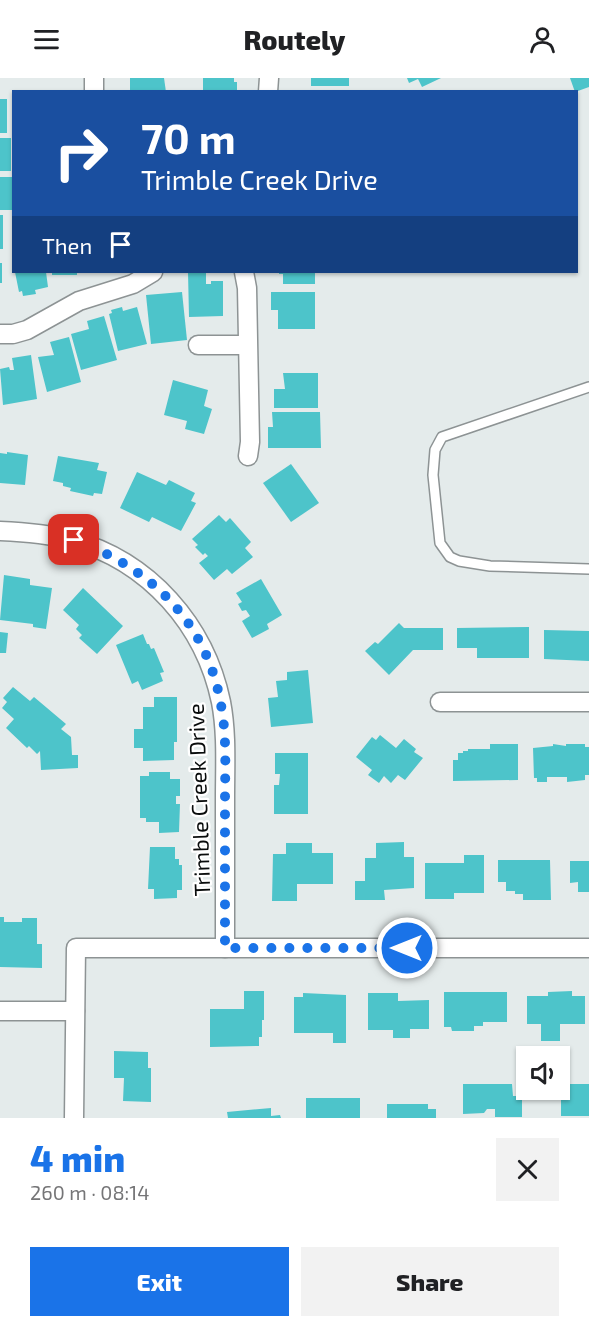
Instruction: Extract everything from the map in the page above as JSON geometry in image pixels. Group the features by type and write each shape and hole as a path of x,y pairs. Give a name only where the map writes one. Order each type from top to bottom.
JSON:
{"street":[{"path":"0,334 13,334 27,330 79,301 133,284 151,273"},
{"path":"244,273 247,281 250,442 248,456"},
{"path":"198,345 247,345"},
{"name":"Trimble Creek Drive","path":"0,531 54,536 83,544 129,565 160,589 175,605 200,642 216,683 224,726 225,948"},
{"path":"440,702 589,702"},
{"path":"74,1118 76,948 589,948"},
{"path":"0,1011 75,1011"}],"lane":[{"path":"589,387 442,437 435,450 433,475 440,543 450,557 459,561 490,566 589,569"}],"building":[{"path":"130,78 164,78 166,90 130,90"},
{"path":"203,78 234,78 234,82 237,82 237,90 203,90"},
{"path":"311,78 349,78 349,86 311,86"},
{"path":"407,78 441,78 422,87 418,79 409,83"},
{"path":"570,78 589,78 589,87 574,90"},
{"path":"0,99 7,99 7,133 0,133"},
{"path":"0,138 11,138 11,171 0,171"},
{"path":"0,177 12,177 12,210 0,210"},
{"path":"0,215 3,215 3,249 0,249"},
{"path":"0,263 2,263 2,283 0,283"},
{"path":"15,273 46,273 48,287 35,290 36,294 23,296 22,291 19,292"},
{"path":"52,273 77,273 77,275 52,275"},
{"path":"188,273 206,273 206,284 211,284 211,281 223,281 223,316 189,317"},
{"path":"315,273 315,284 283,284 283,274 279,274"},
{"path":"182,292 187,340 151,344 146,295"},
{"path":"271,292 315,292 315,329 278,329 278,310 271,310"},
{"path":"122,307 123,311 137,307 147,344 118,351 109,314 112,313 111,310"},
{"path":"104,316 117,360 81,370 71,334 89,329 87,321"},
{"path":"69,337 81,382 47,392 38,357 54,355 50,342"},
{"path":"31,355 37,399 3,405 0,369 9,367 10,370 14,370 12,358"},
{"path":"283,373 318,373 318,408 274,408 274,389 285,389"},
{"path":"173,380 208,390 204,406 212,409 204,434 185,429 187,421 164,415"},
{"path":"272,412 320,412 321,448 268,448 268,427 273,427"},
{"path":"7,452 28,455 25,485 0,483 0,453 7,454"},
{"path":"58,456 99,463 97,470 107,472 102,494 94,493 93,496 70,491 71,488 63,486 63,483 53,481"},
{"path":"291,464 319,503 291,522 263,483"},
{"path":"137,472 166,485 169,480 195,493 191,501 196,503 181,531 152,517 149,522 120,508"},
{"path":"219,515 226,522 230,518 251,542 245,548 253,557 232,574 227,569 214,580 199,563 208,556 205,553 203,555 195,547 198,545 192,539"},
{"path":"4,575 30,579 30,585 52,588 46,629 33,627 33,624 0,620"},
{"path":"261,579 282,615 267,624 269,629 252,638 242,621 250,616 246,610 242,611 238,604 242,602 236,593"},
{"path":"83,588 123,626 97,654 79,638 82,635 76,629 79,625 63,610"},
{"path":"399,623 404,628 443,628 443,650 413,650 389,675 365,651 375,642 378,644"},
{"path":"529,627 529,658 477,658 477,648 457,648 457,628"},
{"path":"544,630 589,631 589,661 544,659"},
{"path":"0,632 8,633 6,653 0,653"},
{"path":"143,634 147,644 151,649 154,648 164,672 160,673 163,681 142,690 138,681 132,684 116,645"},
{"path":"308,670 313,723 271,727 268,698 278,697 276,681 287,680 287,672"},
{"path":"13,687 30,701 34,697 66,724 61,729 71,737 72,755 78,755 78,768 41,770 40,751 37,754 29,746 27,748 6,728 14,719 2,708 7,702 3,698"},
{"path":"154,697 177,697 177,742 174,742 174,760 143,761 143,748 134,748 134,729 143,729 143,707 154,707"},
{"path":"380,735 396,748 404,739 416,749 414,752 423,758 405,780 398,775 391,783 384,776 379,783 368,775 372,770 356,757 372,737 376,740"},
{"path":"490,744 518,744 518,780 453,781 453,760 458,760 458,753 468,751 468,749 490,749"},
{"path":"553,744 566,746 566,744 585,744 585,747 589,747 589,775 585,775 585,780 567,782 567,777 547,777 547,782 537,782 537,778 534,778 533,748 553,746"},
{"path":"275,753 308,753 308,814 274,814 274,785 279,785 280,774 275,774"},
{"path":"149,772 170,772 170,779 180,779 180,796 176,796 176,804 180,804 179,832 159,833 159,822 146,822 146,818 140,818 140,776 149,776"},
{"path":"404,842 404,857 414,857 414,888 384,890 385,900 355,900 355,881 365,881 365,858 376,858 376,843"},
{"path":"286,843 312,843 312,853 333,853 333,884 297,884 297,901 272,901 273,854 286,854"},
{"path":"150,847 175,847 175,859 179,859 179,865 182,865 182,890 177,890 177,898 154,899 154,889 148,889"},
{"path":"464,855 484,855 484,893 454,893 454,899 425,899 425,863 464,863"},
{"path":"498,860 550,860 551,900 523,900 523,894 506,891 506,882 498,882"},
{"path":"570,861 589,861 589,892 578,892 578,882 570,883"},
{"path":"0,917 4,917 4,922 22,922 22,918 37,918 37,944 42,944 42,968 0,967"},
{"path":"244,991 264,991 264,1020 262,1020 262,1037 259,1037 259,1046 210,1047 210,1009 244,1009"},
{"path":"572,991 572,996 585,996 585,1024 560,1024 560,1041 541,1041 541,1024 527,1024 527,996 548,996 548,992"},
{"path":"444,992 507,992 507,1022 483,1022 483,1026 474,1026 474,1031 452,1031 451,1027 444,1027"},
{"path":"303,993 346,995 346,1043 333,1043 333,1033 294,1033 294,997 303,997"},
{"path":"368,993 398,993 398,1001 429,1000 429,1029 410,1029 410,1038 393,1038 393,1030 368,1030"},
{"path":"114,1051 148,1052 148,1068 151,1068 151,1102 123,1101 124,1078 114,1078"},
{"path":"463,1084 512,1084 513,1096 516,1096 516,1100 522,1100 522,1117 495,1117 495,1109 487,1109 484,1113 463,1114"},
{"path":"570,1084 589,1084 589,1116 561,1116 561,1100 570,1100"},
{"path":"306,1098 360,1098 360,1118 306,1118"},
{"path":"387,1104 428,1104 428,1109 436,1109 436,1118 387,1118"},
{"path":"271,1108 271,1116 280,1115 281,1118 228,1118 227,1112"}],"route":[{"path":"74,540 129,565 160,589 188,623 209,662 216,683 224,726 225,948 407,948"}]}
